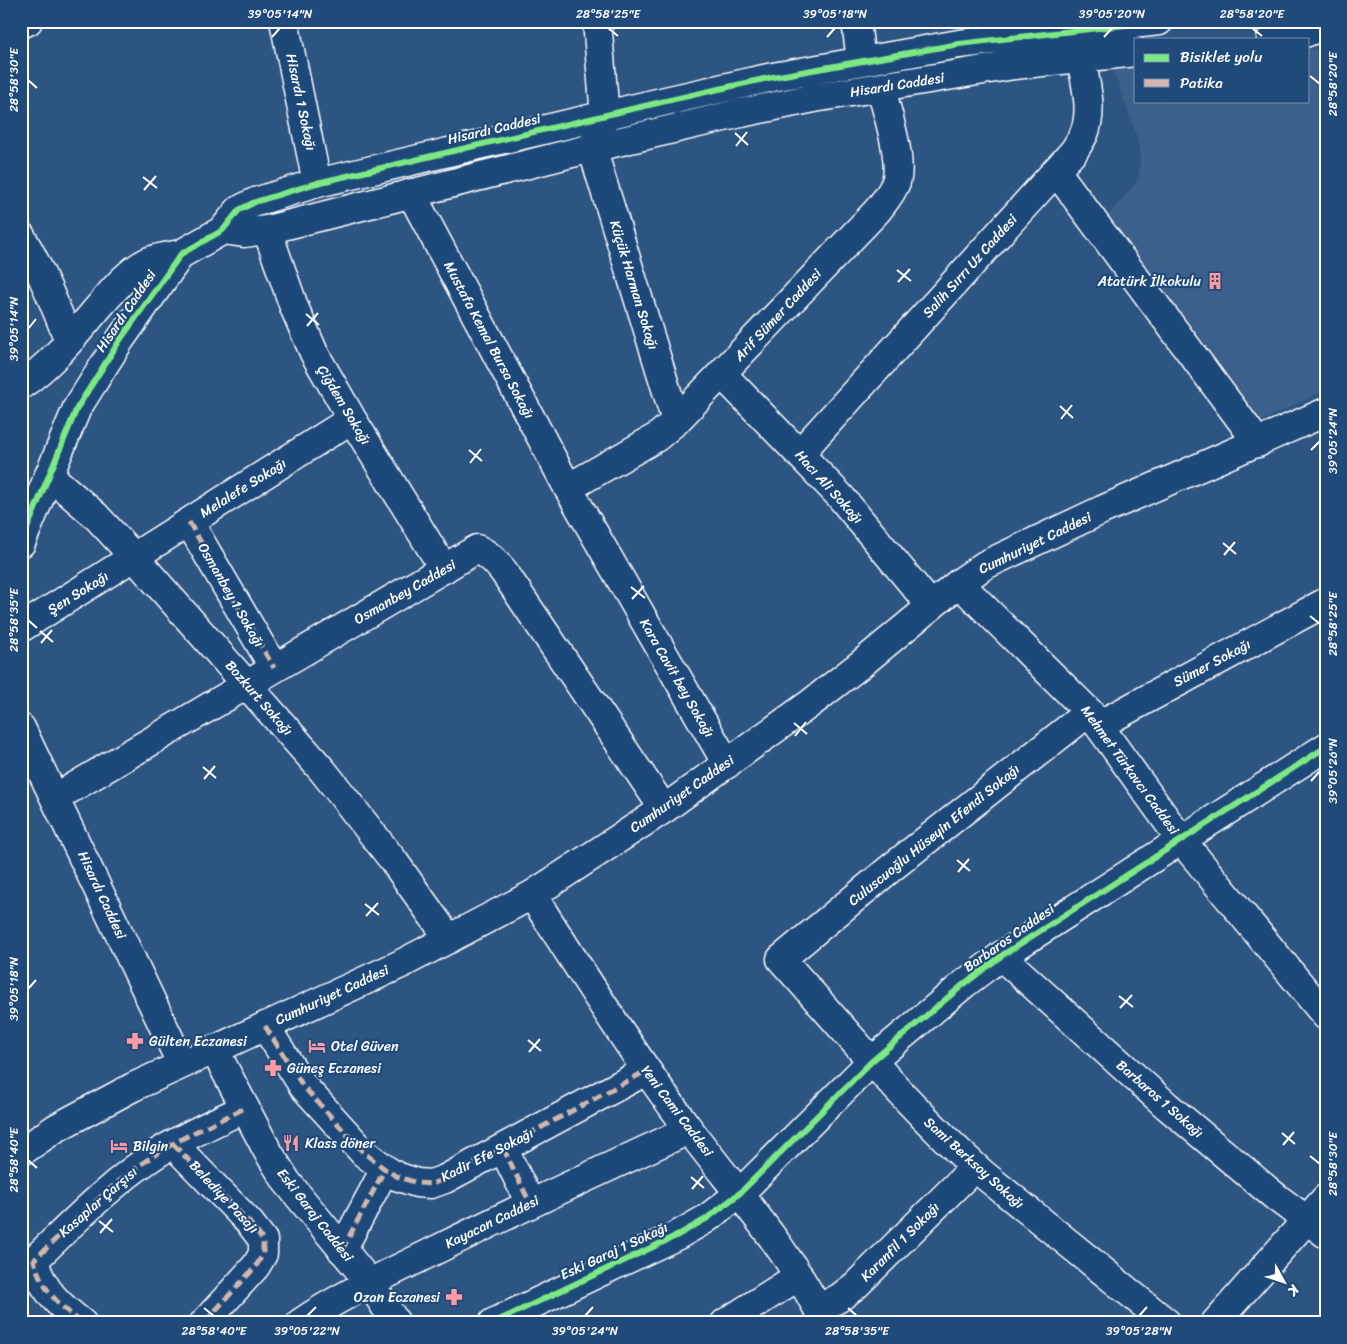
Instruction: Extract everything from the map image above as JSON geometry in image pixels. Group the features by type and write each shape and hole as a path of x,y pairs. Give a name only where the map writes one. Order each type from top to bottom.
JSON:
{"street":[{"path":"21,24 28,21"},
{"name":"Hisardı 1 Sokağı","path":"284,21 317,183"},
{"path":"592,148 606,116 597,21"},
{"path":"856,21 861,61"},
{"name":"Hisardı Caddesi","path":"21,544 78,408 120,340 181,254 223,230 239,210 255,202 317,183 745,83 959,44 1159,21"},
{"path":"1280,38 1297,36 1326,25"},
{"name":"Hisardı Caddesi","path":"223,230 244,233 267,230 592,148 814,98 1014,65 1134,52"},
{"name":"Salih Sırrı Uz Caddesi","path":"800,453 1074,151 1084,135 1089,107 1081,58"},
{"name":"Arif Sümer Caddesi","path":"568,488 657,437 676,421 877,211 896,183 898,172 898,159 881,88"},
{"name":"Küçük Harman Sokağı","path":"592,148 676,421"},
{"path":"1056,171 1258,443"},
{"name":"Mustafa Kemal Bursa Sokağı","path":"410,193 568,488"},
{"name":"Çiğdem Sokağı","path":"267,230 305,334 324,372 444,569"},
{"path":"21,236 35,260 69,341"},
{"path":"21,386 49,363 134,271 146,263 159,258 181,254"},
{"name":"Hacı Ali Sokağı","path":"722,374 840,496 931,606"},
{"name":"Cumhuriyet Caddesi","path":"21,1152 56,1128 84,1112 181,1063 401,964 532,895 664,809 811,703 959,583 985,565 1058,530 1326,412"},
{"name":"Melalefe Sokağı","path":"135,558 352,419"},
{"name":"Bozkurt Sokağı","path":"49,475 96,516 247,684 362,820 449,939"},
{"name":"Kara Cavit bey Sokağı","path":"568,488 727,764"},
{"name":"Osmanbey 1 Sokağı","path":"189,522 274,668"},
{"name":"Osmanbey Caddesi","path":"55,798 477,549 486,552 493,559 664,809"},
{"name":"Şen Sokağı","path":"21,628 135,558"},
{"name":"Mehmet Türkavcı Caddesi","path":"959,583 1094,718 1181,840 1326,1016"},
{"name":"Sümer Sokağı","path":"1094,718 1326,602"},
{"name":"Culuscuoğlu Hüseyin Efendi Sokağı","path":"781,959 891,868 1094,718"},
{"name":"Hisardı Caddesi","path":"21,728 181,1063"},
{"name":"Barbaros Caddesi","path":"740,1193 872,1061 964,984 1001,956 1326,747"},
{"name":"Yeni Cami Caddesi","path":"532,895 646,1071 772,1237 822,1316"},
{"name":"Barbaros 1 Sokağı","path":"1001,956 1167,1106 1277,1198 1316,1227"},
{"name":"Sami Berksoy Sokağı","path":"781,959 925,1120 975,1167 1167,1323"},
{"name":"Kadir Efe Sokağı","path":"265,1026 303,1086 364,1153 396,1176 417,1183 431,1184 445,1179 646,1071"},
{"name":"Eski Garaj Caddesi","path":"214,1049 267,1150 287,1182 370,1283 396,1323"},
{"name":"Kasaplar Çarşısı","path":"82,1323 46,1290 37,1274 34,1260 82,1214 128,1174 174,1144 245,1108"},
{"name":"Kayacan Caddesi","path":"300,1323 325,1306 530,1203 689,1130"},
{"name":"Belediye Pasajı","path":"174,1144 250,1222 263,1240 263,1254 256,1266 204,1323"},
{"path":"503,1148 530,1203"},
{"name":"Karanfil 1 Sokağı","path":"822,1316 839,1298 856,1285 975,1167"},
{"path":"342,1250 385,1169"},
{"name":"Eski Garaj 1 Sokağı","path":"493,1323 678,1235 706,1219 740,1193"},
{"path":"1216,1323 1316,1227 1326,1198"},
{"path":"725,1323 798,1276"}],"shaded area":[{"path":"1326,49 1326,390 1259,422 1105,220 1137,181 1140,171 1140,154 1136,134 1111,64 1134,62 1134,102 1310,102 1310,50"}],"marked path":[{"path":"189,522 274,668"},
{"path":"265,1026 303,1086 364,1153 396,1176 417,1183 431,1184 445,1179 646,1071"},
{"path":"82,1323 52,1296 41,1280 34,1260 91,1205 137,1167 198,1130 245,1108"},
{"path":"173,1144 249,1222 263,1240 263,1254 256,1266 204,1323"},
{"path":"503,1148 530,1203"},
{"path":"342,1250 385,1169"}],"cycle path":[{"path":"21,543 77,408 120,340 181,254 223,230 239,210 255,202 317,183 773,77 959,44 1159,21"},
{"path":"493,1323 678,1235 706,1219 740,1193 872,1061 964,984 1001,956 1326,747"}],"place":[{"name":"Atatürk İlkokulu","path":"1215,281"},
{"name":"Gülten Eczanesi","path":"135,1041"},
{"name":"Otel Güven","path":"317,1046"},
{"name":"Güneş Eczanesi","path":"273,1068"},
{"name":"Klass döner","path":"291,1143"},
{"name":"Bilgin","path":"119,1146"},
{"name":"Ozan Eczanesi","path":"454,1297"}]}
